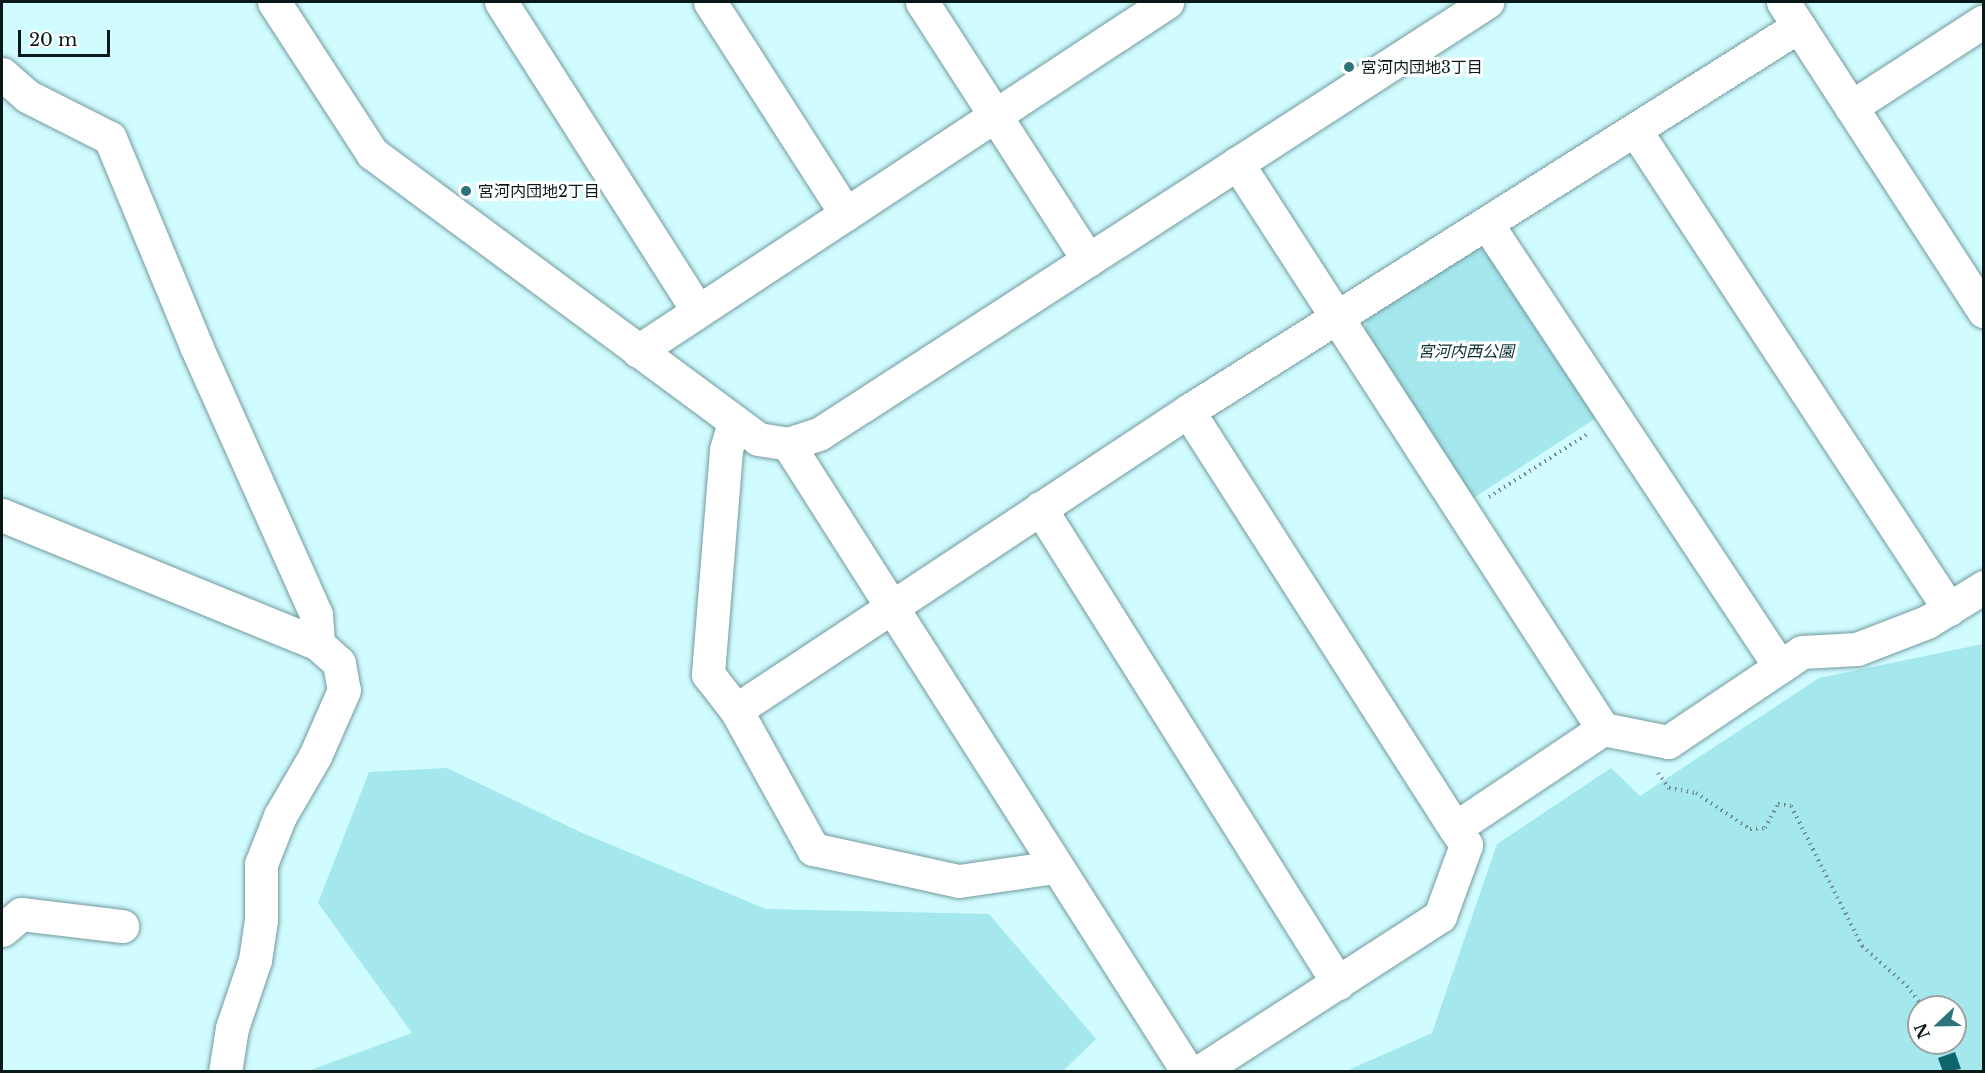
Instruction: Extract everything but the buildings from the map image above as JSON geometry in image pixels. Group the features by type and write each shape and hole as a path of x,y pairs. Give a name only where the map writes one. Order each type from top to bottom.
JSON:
{"street":[{"path":"274,2 372,153 758,439 788,444 819,434 1487,2"},
{"path":"501,2 698,311"},
{"path":"710,2 846,214"},
{"path":"922,2 1088,260"},
{"path":"638,351 995,115 1151,6"},
{"path":"736,710 889,606 1188,411 1338,319 1635,130 1791,14 1983,312"},
{"path":"1851,107 1983,21"},
{"path":"2,74 27,96 110,138 196,346 316,614 318,644"},
{"path":"1635,130 1949,609"},
{"path":"1237,163 1603,729"},
{"path":"1486,224 1780,667"},
{"path":"1188,411 1466,845 1440,916 1199,1071"},
{"path":"734,422 726,450 708,674 736,710 813,849 959,881 1056,867"},
{"path":"788,444 889,606 1188,1071"},
{"path":"1040,508 1338,983"},
{"path":"2,515 318,644 339,663 344,690 315,756 280,816 261,864 261,920 255,960 232,1028 225,1071"},
{"path":"1455,828 1603,729 1668,742 1802,652 1857,649 1927,622 1983,586"},
{"path":"2,930 21,914 122,926"}],"path":[{"path":"1464,513 1614,417"},
{"path":"1637,736 1664,784 1696,793 1750,829 1765,828 1778,804 1791,806 1862,946 1907,986 1914,995"}],"green space":[{"name":"宮河内西公園","path":"1472,247 1494,252 1596,418 1472,499 1364,332 1370,309"},
{"path":"1983,644 1983,1071 1344,1072 1432,1033 1497,844 1611,768 1640,796 1819,678"},
{"path":"447,768 580,832 766,909 989,914 1096,1039 1062,1072 308,1071 412,1033 318,903 369,772"}],"place":[{"name":"宮河内団地3丁目","path":"1349,67"},
{"name":"宮河内団地2丁目","path":"466,191"}]}
